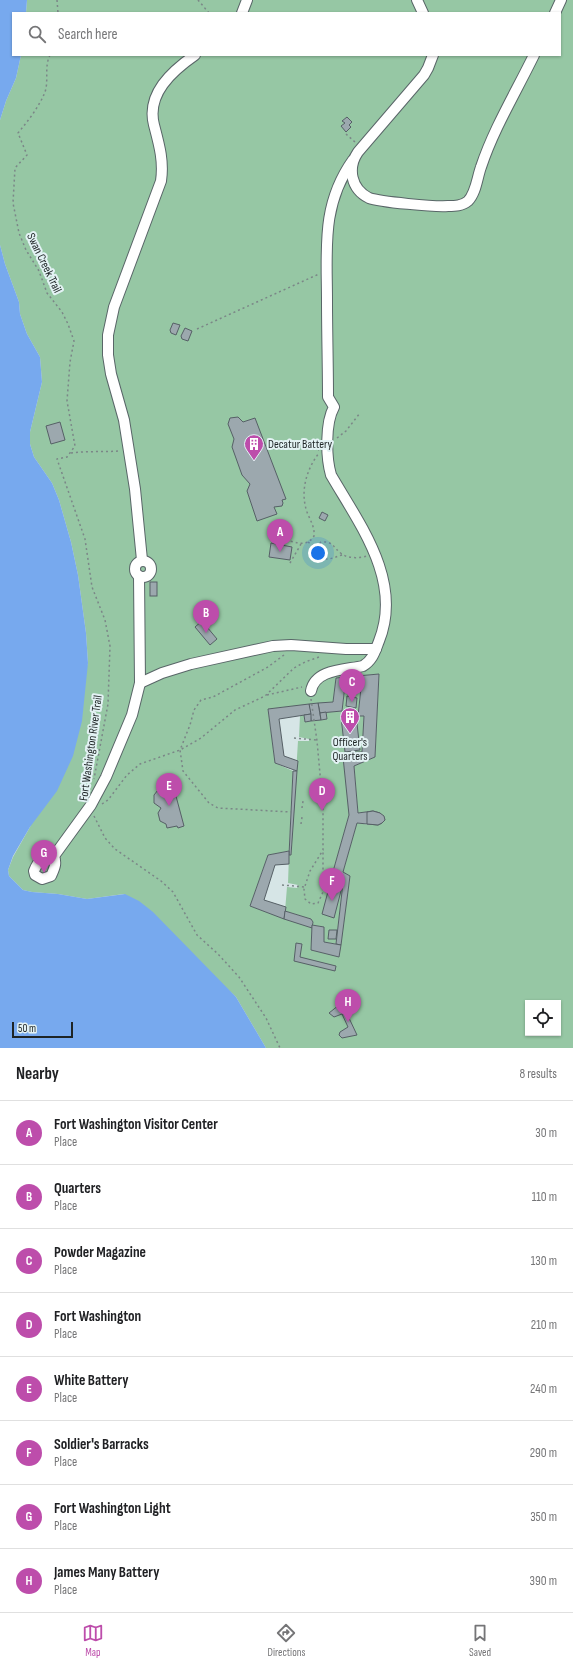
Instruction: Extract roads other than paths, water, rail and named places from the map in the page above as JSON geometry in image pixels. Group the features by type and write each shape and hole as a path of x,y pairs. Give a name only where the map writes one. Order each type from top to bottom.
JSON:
{"lane":[{"path":"242,12 247,0"},
{"path":"417,0 423,12"},
{"path":"555,12 561,0"},
{"path":"54,856 91,808 106,777 132,715 140,683 139,576 135,567 137,562 142,560 135,488 124,420 111,374 107,340 114,307 161,181 161,151 153,119 156,97 159,89 170,75 194,56"},
{"path":"433,56 424,75 358,152 354,160 351,169 354,181 358,188 370,198 440,206 461,205 466,202 473,193 481,166 495,133 534,56"},
{"path":"311,689 318,678 323,675 358,667 368,663 376,649 383,628 386,606 382,575 375,554 362,527 331,475 328,444 330,414 334,407 328,396 326,245 333,199 342,176 354,160"},
{"path":"140,683 162,673 191,664 273,646 296,645 346,649 376,649"}],"water":[{"path":"0,0 27,0 26,12 12,12 12,56 21,56 16,78 0,120"},
{"path":"0,245 5,264 19,302 20,314 27,334 40,357 42,382 30,432 30,444 34,457 52,483 59,500 71,542 78,575 86,633 88,663 82,721 73,756 57,791 30,827 13,856 8,870 9,876 23,890 32,892 58,894 87,899 125,894 139,901 153,912 236,997 266,1048 0,1048"}],"place":[{"name":"Decatur Battery","path":"254,461"},
{"name":"Fort Washington Visitor Center","path":"280,552"},
{"name":"Quarters","path":"206,633"},
{"name":"Powder Magazine","path":"352,702"},
{"name":"Officer's Quarters","path":"350,734"},
{"name":"White Battery","path":"169,806"},
{"name":"Fort Washington","path":"322,811"},
{"name":"Fort Washington Light","path":"44,873"},
{"name":"Soldier's Barracks","path":"332,901"},
{"name":"James Many Battery","path":"348,1022"}]}
